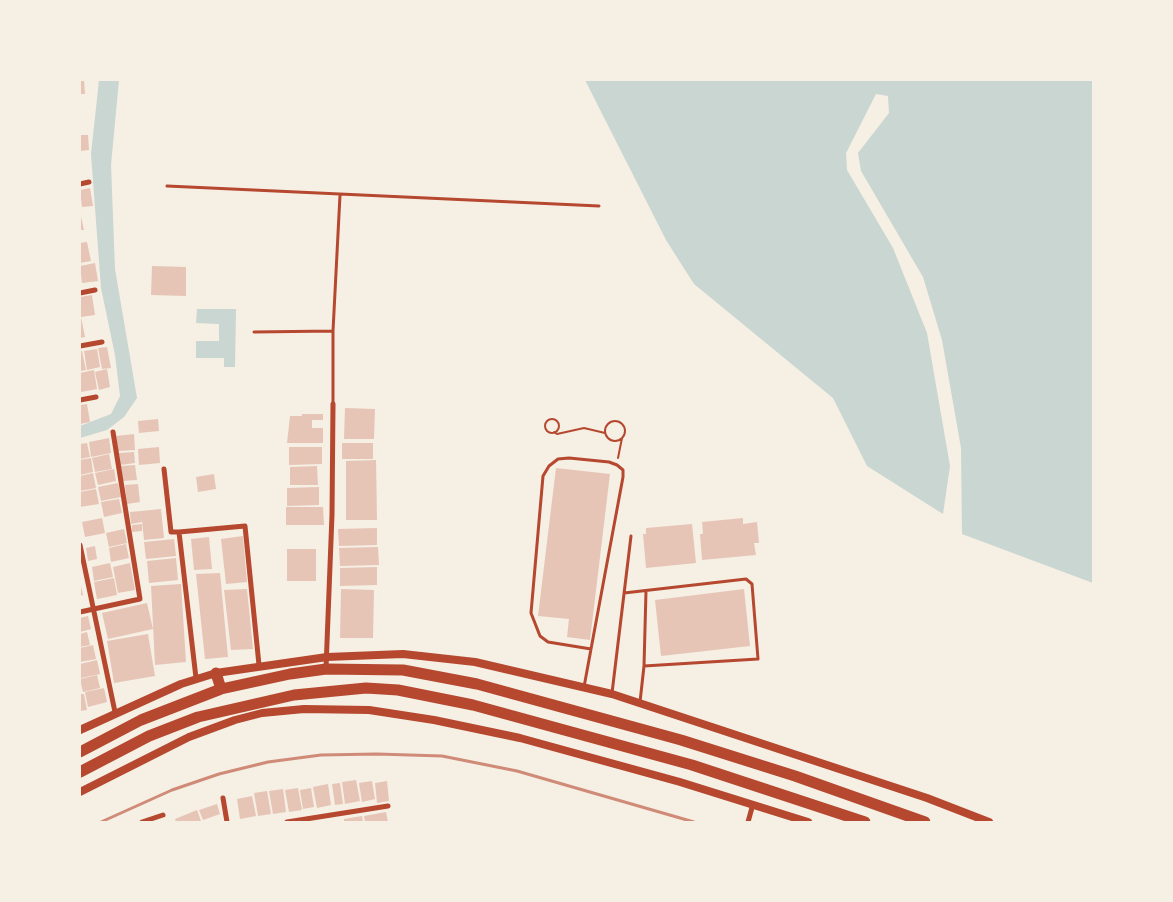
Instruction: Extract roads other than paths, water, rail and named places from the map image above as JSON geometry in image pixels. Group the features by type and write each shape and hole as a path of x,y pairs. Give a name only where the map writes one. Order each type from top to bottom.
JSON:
{"highway":[{"path":"80,752 141,720 221,688 282,675 326,669 403,670 477,684 681,740 795,776 925,822"},
{"path":"216,673 221,688"},
{"path":"80,772 149,736 198,717 262,707 294,695 366,688 433,696 682,763 865,822"}],"street":[{"path":"80,184 89,182"},
{"path":"80,292 95,290"},
{"path":"80,346 102,342"},
{"path":"80,400 96,396"},
{"path":"326,669 332,515 333,404"},
{"path":"80,612 140,599 113,432"},
{"path":"164,469 171,532 245,526 259,665"},
{"path":"178,532 196,678"},
{"path":"80,545 114,712"},
{"path":"80,730 114,712 196,678 216,673 259,665 327,657 404,654 475,662 612,694 927,798 989,822"},
{"path":"80,792 189,737 235,720 262,707 369,710 434,720 520,738 753,804 808,822"},
{"path":"223,798 227,822"},
{"path":"748,822 753,804"},
{"path":"287,822 388,806"},
{"path":"142,822 163,815"}],"lane":[{"path":"167,186 599,206"},
{"path":"333,404 340,195"},
{"path":"254,332 334,331"},
{"path":"584,687 623,477 623,470 609,462 568,458 558,459 549,466 543,476 531,613 534,625 540,636 548,642 591,649"},
{"path":"612,694 631,536"},
{"path":"624,593 750,580 758,659 644,666"},
{"path":"640,703 644,666 646,591"}],"railway":[{"path":"101,822 172,790 219,774 268,762 321,755 377,754 442,756 517,771 694,822"}]}
